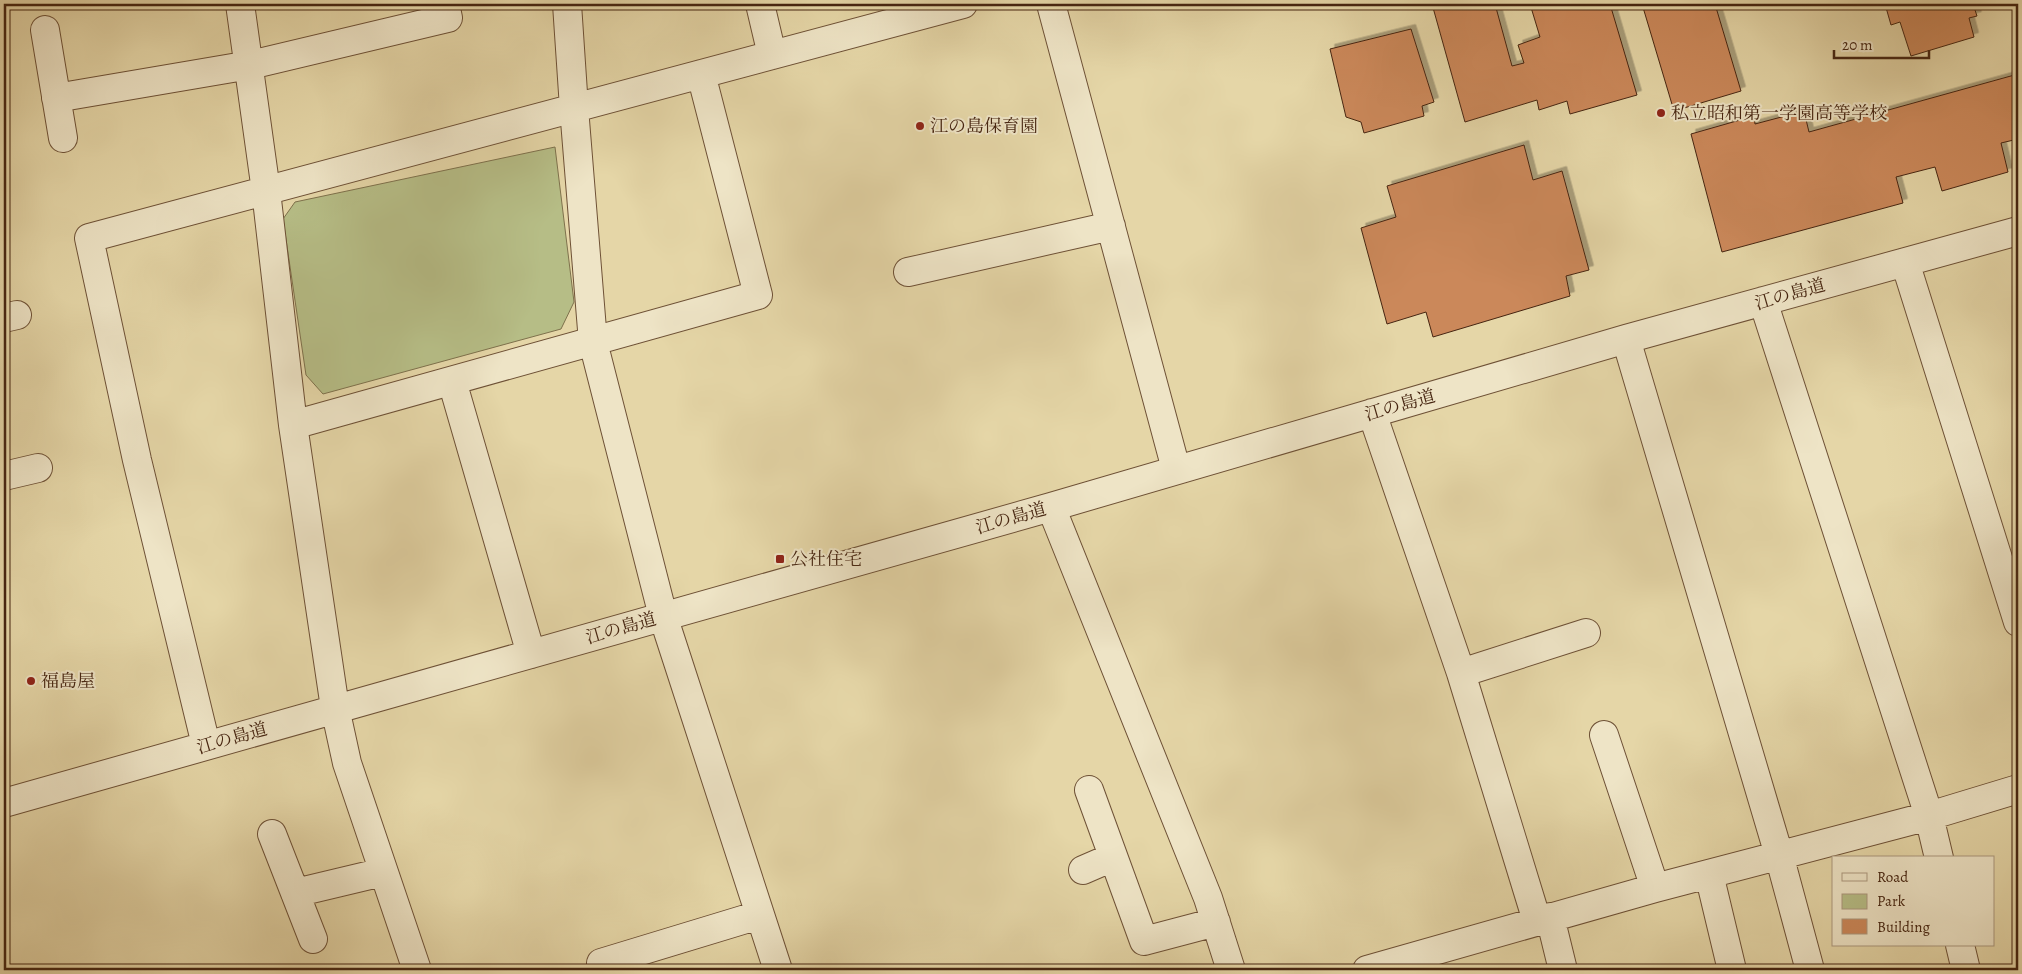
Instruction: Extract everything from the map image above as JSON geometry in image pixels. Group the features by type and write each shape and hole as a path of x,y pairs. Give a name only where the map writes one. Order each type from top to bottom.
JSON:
{"street":[{"path":"240,4 250,65 266,191 293,425 335,708 347,762 382,872 417,970"},
{"path":"56,98 250,65 448,18 445,4"},
{"path":"567,4 593,342 663,616 758,914 778,970"},
{"path":"760,4 772,55"},
{"path":"206,745 137,460 89,238 772,55 924,9 963,4"},
{"path":"1051,4 1176,469"},
{"path":"45,30 63,138"},
{"path":"293,425 758,296 701,74"},
{"path":"908,272 1111,226"},
{"name":"江の島道","path":"4,803 1051,507 1626,339 2018,231"},
{"path":"1904,262 2018,622"},
{"path":"1763,301 1928,816 1938,856"},
{"path":"1626,339 1779,855 1810,970"},
{"path":"452,381 531,654"},
{"path":"1372,413 1543,919 1563,970"},
{"path":"4,476 38,468"},
{"path":"1051,507 1208,898 1231,970"},
{"path":"1461,673 1586,633"},
{"path":"1604,735 1655,888"},
{"path":"1367,970 1398,966 1543,919 1928,816 2018,789"},
{"path":"1089,790 1144,941 1216,922"},
{"path":"272,834 313,939"},
{"path":"1083,870 1113,857"},
{"path":"295,893 382,872"},
{"path":"1709,874 1732,970"},
{"path":"601,963 758,914"},
{"path":"1960,946 1966,970"}],"green space":[{"path":"555,147 574,302 561,329 323,394 306,375 283,219 295,202"}],"building":[{"path":"1432,4 1495,4 1512,66 1524,63 1518,45 1540,37 1530,4 1610,4 1637,95 1570,114 1567,101 1539,110 1537,100 1465,122"},
{"path":"1642,4 1715,4 1741,91 1674,111"},
{"path":"1885,4 1973,4 1977,16 1969,18 1974,37 1911,56 1900,22 1891,25"},
{"path":"1411,29 1434,102 1422,106 1424,116 1364,133 1361,122 1346,117 1330,49"},
{"path":"2018,74 2018,139 2001,143 2008,172 1942,191 1935,167 1896,177 1903,203 1722,252 1691,134 1754,116 1755,124 1804,111 1809,132"},
{"path":"1524,145 1533,180 1562,171 1589,270 1566,276 1570,296 1433,337 1426,312 1387,324 1361,228 1396,217 1387,186"}],"place":[{"name":"私立昭和第一学園高等学校","path":"1661,113"},
{"name":"江の島保育園","path":"920,126"},
{"name":"公社住宅","path":"780,559"},
{"name":"福島屋","path":"31,681"}]}
